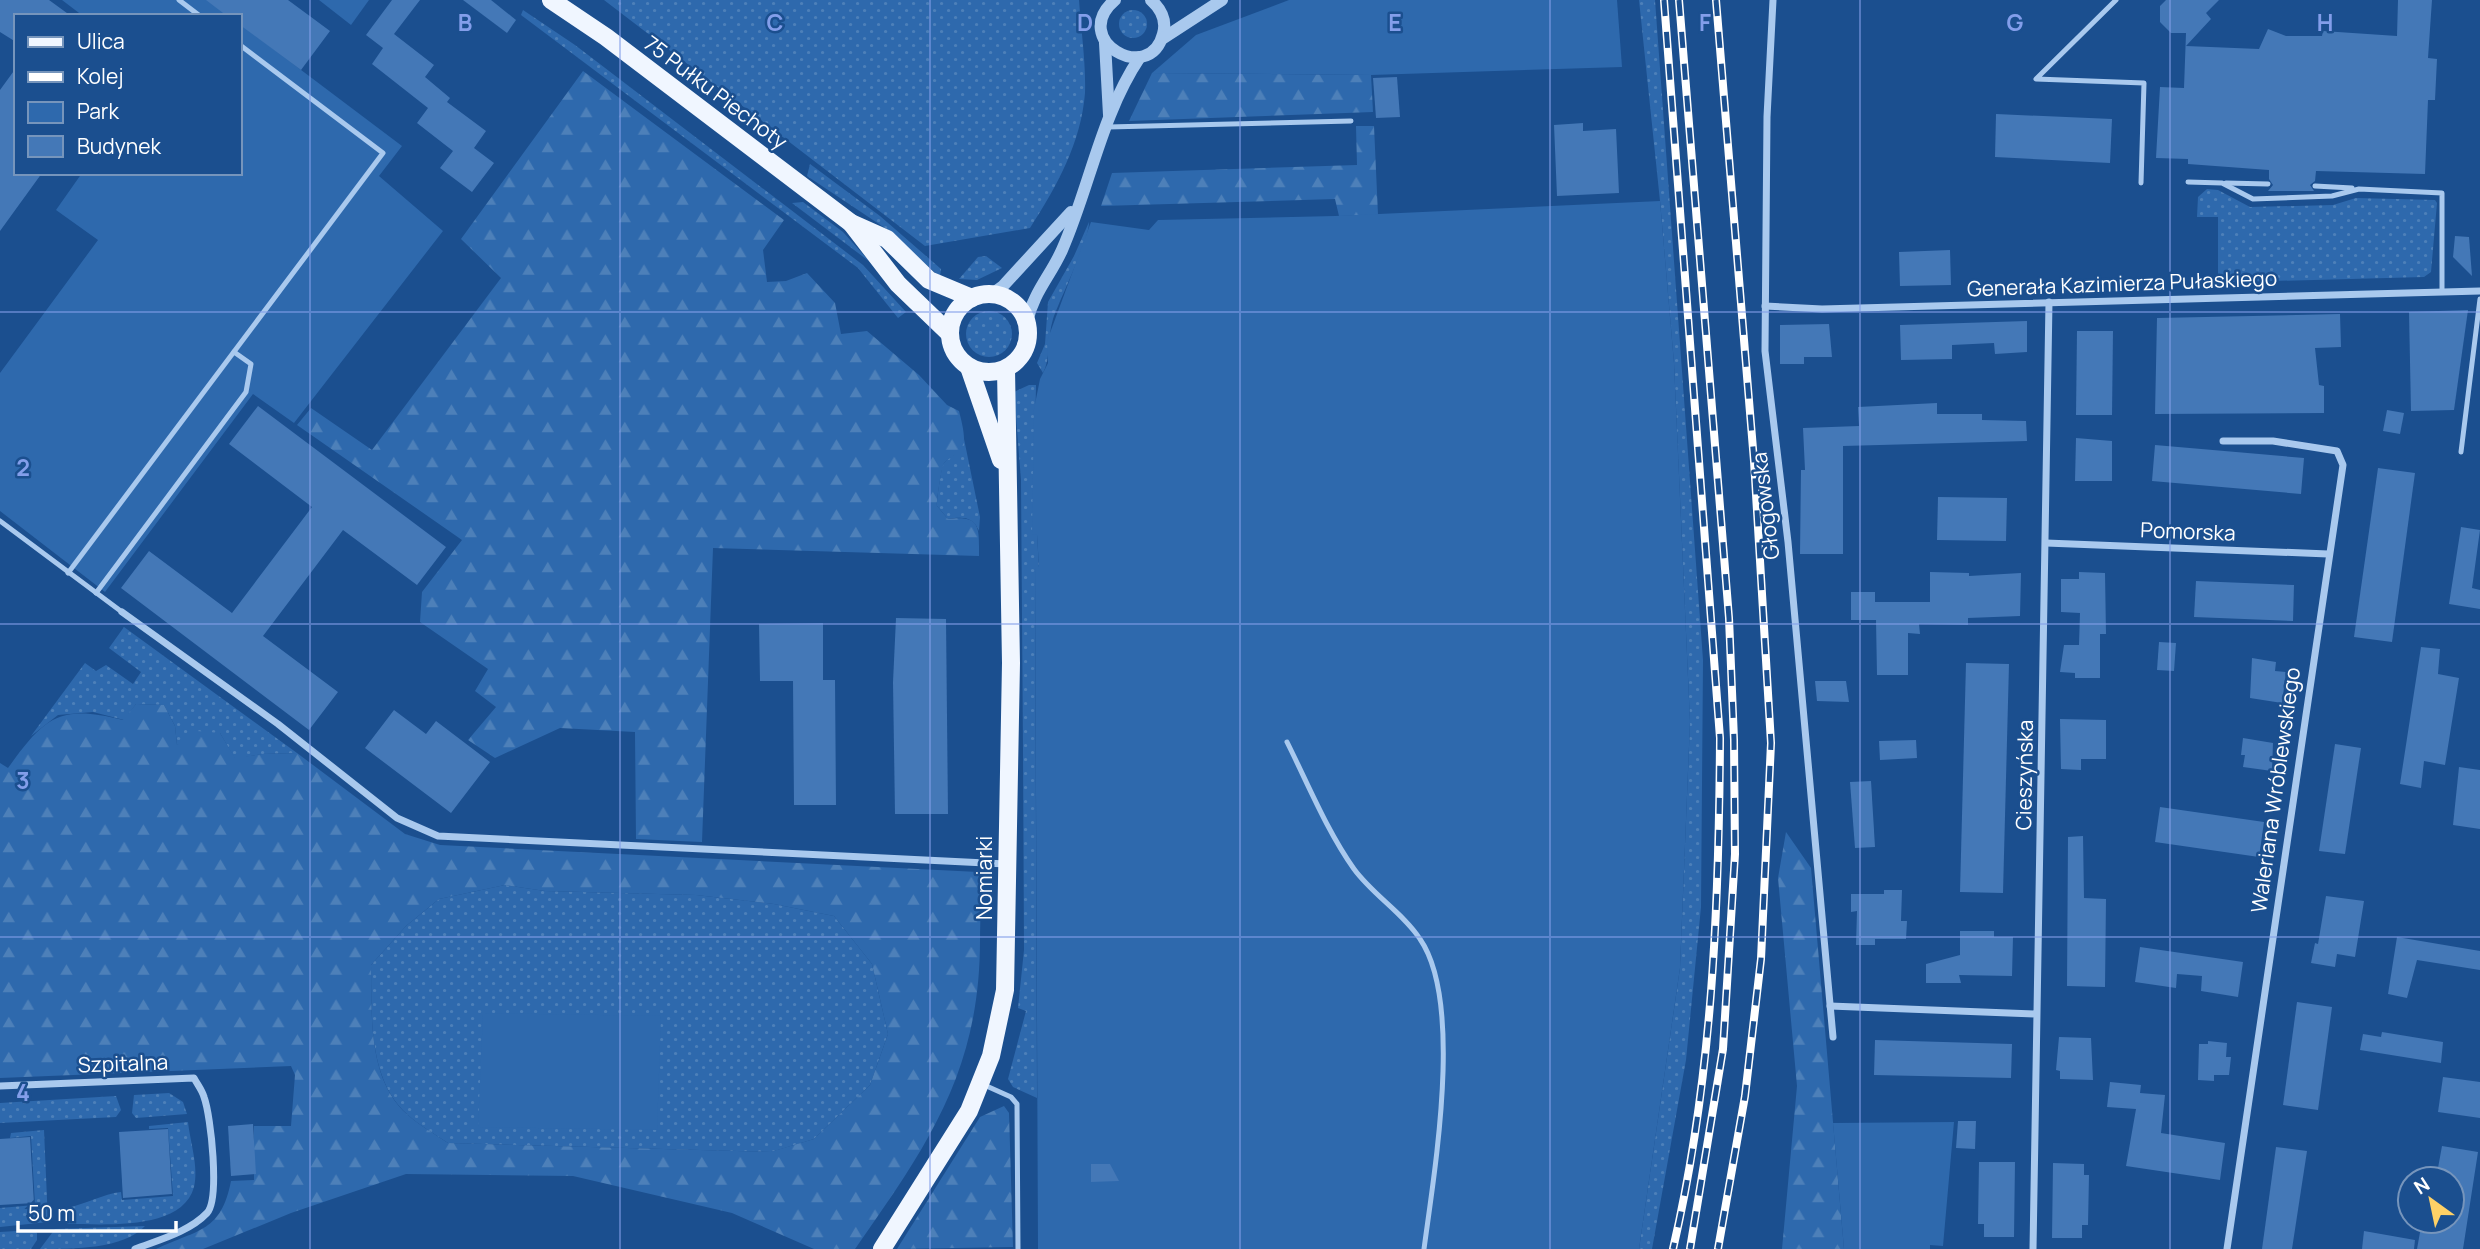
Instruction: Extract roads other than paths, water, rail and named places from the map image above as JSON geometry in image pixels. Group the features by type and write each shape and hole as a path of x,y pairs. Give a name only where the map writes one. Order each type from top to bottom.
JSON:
{"main road":[{"name":"75 Pułku Piechoty","path":"551,0 606,37 850,223 887,239 929,280 949,291 972,298"},
{"name":"75 Pułku Piechoty","path":"850,223 898,284 950,334"},
{"path":"992,294 1010,299 1024,313 1027,322 1026,348 1006,369 993,372 969,367 959,358 950,334 953,317 972,298 992,294"},
{"name":"Nomiarki","path":"969,367 1006,477"},
{"name":"Nomiarki","path":"882,1249 942,1157 981,1084 996,1037 1005,990 1011,652 1006,369"}],"street":[{"path":"1107,121 1105,41 1101,26 1104,6 1115,0"},
{"path":"1151,0 1168,0"},
{"path":"1151,0 1164,18 1162,39"},
{"path":"1105,41 1124,56 1140,57 1153,50 1162,39 1222,0"},
{"name":"Głogowska","path":"1773,0 1768,117 1765,351 1788,542 1833,1037"},
{"path":"1027,322 1039,286 1062,251 1107,121 1140,57"},
{"path":"992,294 1003,286 1076,206"},
{"name":"Generała Kazimierza Pułaskiego","path":"1765,306 1822,309 2480,291"},
{"name":"Cieszyńska","path":"2033,1249 2049,302"},
{"name":"Waleriana Wróblewskiego","path":"2223,441 2273,441 2337,451 2343,465 2227,1249"},
{"name":"Pomorska","path":"2046,542 2328,554"},
{"path":"122,612 278,724 397,818 438,836 1007,864"},
{"path":"1830,1006 2036,1014"},
{"name":"Szpitalna","path":"0,1086 194,1078 205,1098 214,1180 215,1191 208,1212 172,1235 135,1249"}],"lane":[{"path":"179,0 197,14"},
{"path":"2116,0 2036,79 2144,83 2141,183"},
{"path":"68,573 383,153 242,47"},
{"path":"1107,121 1352,121"},
{"path":"2188,182 2269,184"},
{"path":"2222,183 2253,198 2332,196 2359,188"},
{"path":"2315,186 2442,193 2442,292"},
{"path":"2460,452 2480,299"},
{"path":"96,593 246,392 251,365 234,352"},
{"path":"0,521 122,612"},
{"path":"1287,742 1355,869 1421,939 1432,964 1439,992 1442,1043 1440,1112 1424,1249"},
{"path":"981,1084 1011,1097 1017,1104 1018,1249"}],"railway":[{"path":"1664,0 1720,738 1718,867 1711,995 1697,1122 1673,1249"},
{"path":"1679,0 1729,618 1734,740 1735,854 1723,1049 1690,1249"},
{"path":"1716,0 1754,461 1771,743 1761,959 1745,1096 1718,1249"}]}
